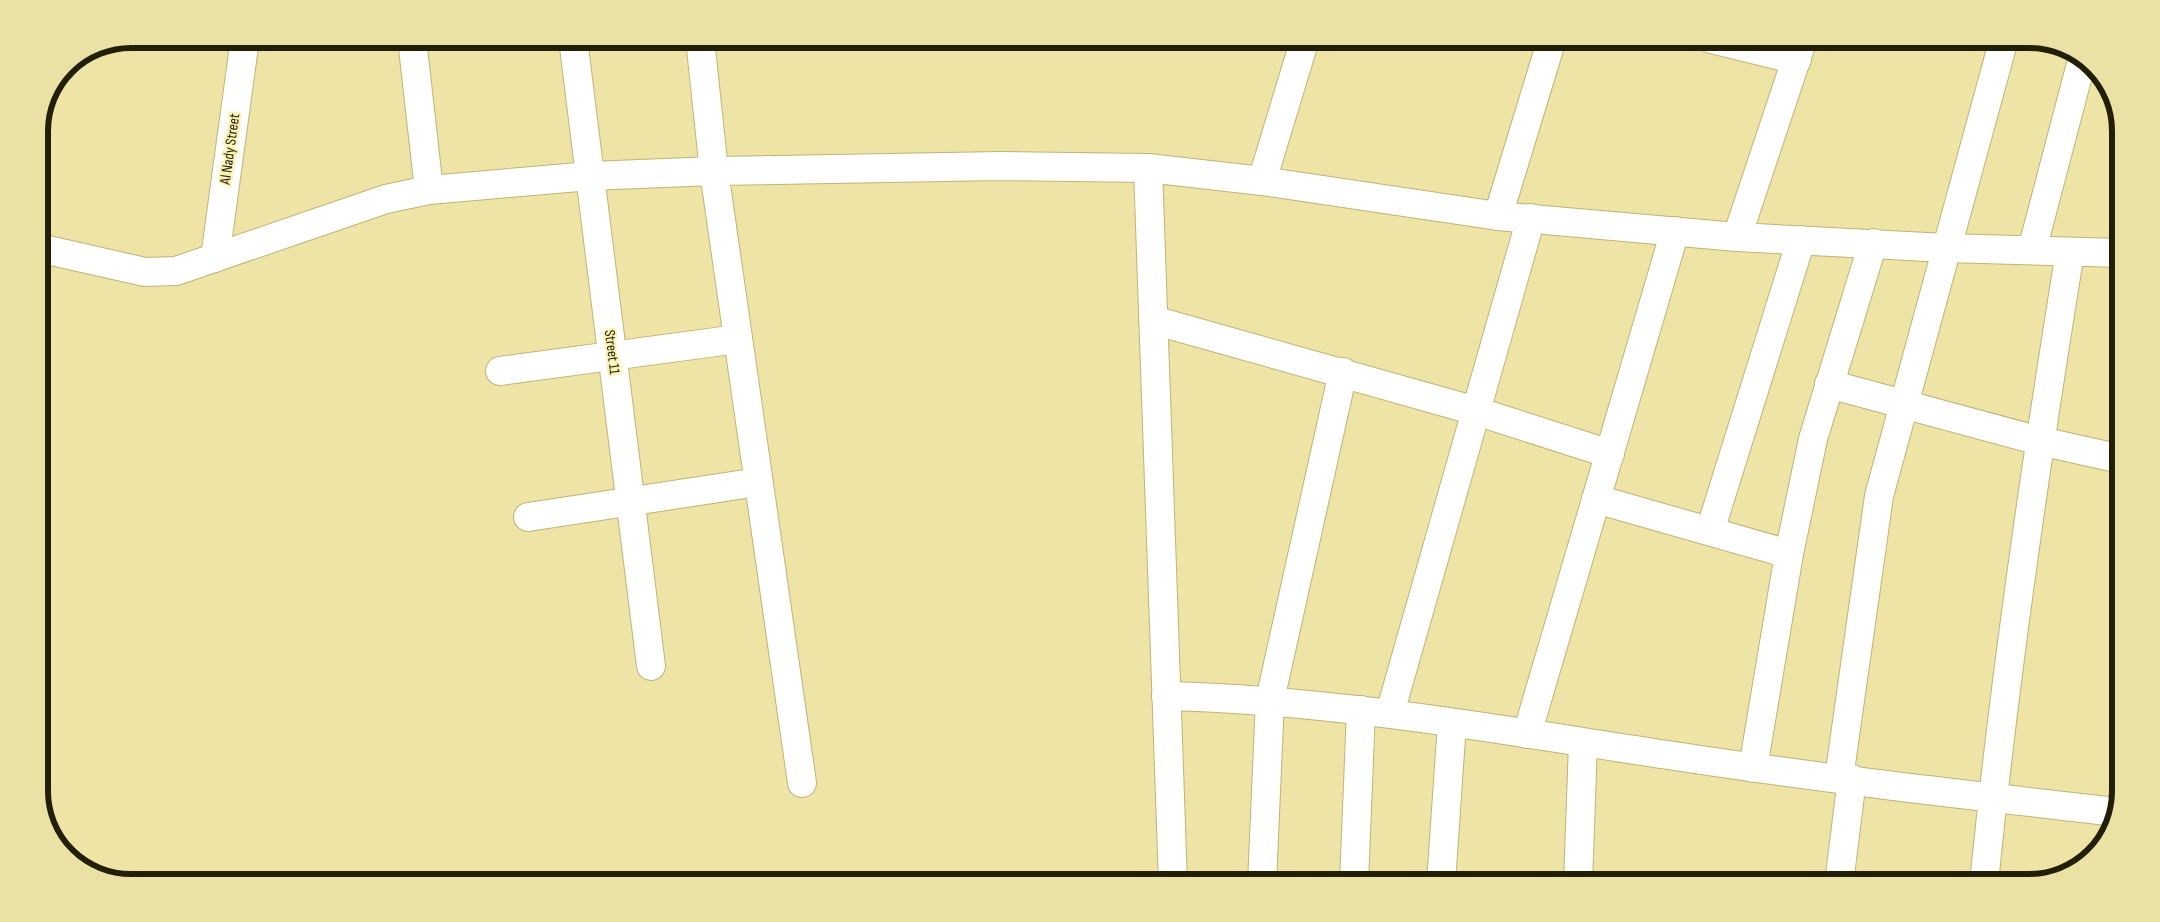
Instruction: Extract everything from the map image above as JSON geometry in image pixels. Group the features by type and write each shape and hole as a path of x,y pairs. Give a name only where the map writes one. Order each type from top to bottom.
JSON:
{"street":[{"name":"Al Nady Street","path":"215,258 244,48"},
{"path":"413,48 429,190"},
{"name":"Street 11","path":"574,48 651,666"},
{"path":"701,48 714,171 802,783"},
{"path":"1262,181 1302,48"},
{"path":"1498,216 1549,48"},
{"path":"1737,238 1800,50 1784,48"},
{"path":"1840,874 1846,779 1872,531 1885,470 2002,48"},
{"path":"2032,250 2081,66"},
{"path":"48,250 145,272 176,271 386,200 429,190 590,176 714,171 1001,166 1148,168 1262,181 1498,216 1737,238 1873,243 1946,248 2112,253"},
{"path":"1148,168 1173,874"},
{"path":"1390,713 1531,218"},
{"path":"1527,734 1675,232"},
{"path":"1710,531 1801,240"},
{"path":"1752,768 1789,554 1813,439 1873,243"},
{"path":"1985,874 1992,798 2040,441 2070,252"},
{"path":"1153,320 1343,372 1476,411 1610,454"},
{"path":"500,371 738,339"},
{"path":"1262,874 1270,700 1343,372"},
{"path":"1829,384 2040,441 2112,457"},
{"path":"528,516 758,482"},
{"path":"1596,499 1789,554"},
{"path":"1166,696 1270,700 1390,713 1752,768 2110,811"},
{"path":"1354,874 1361,710"},
{"path":"1442,874 1452,723"},
{"path":"1578,874 1583,743"}]}
